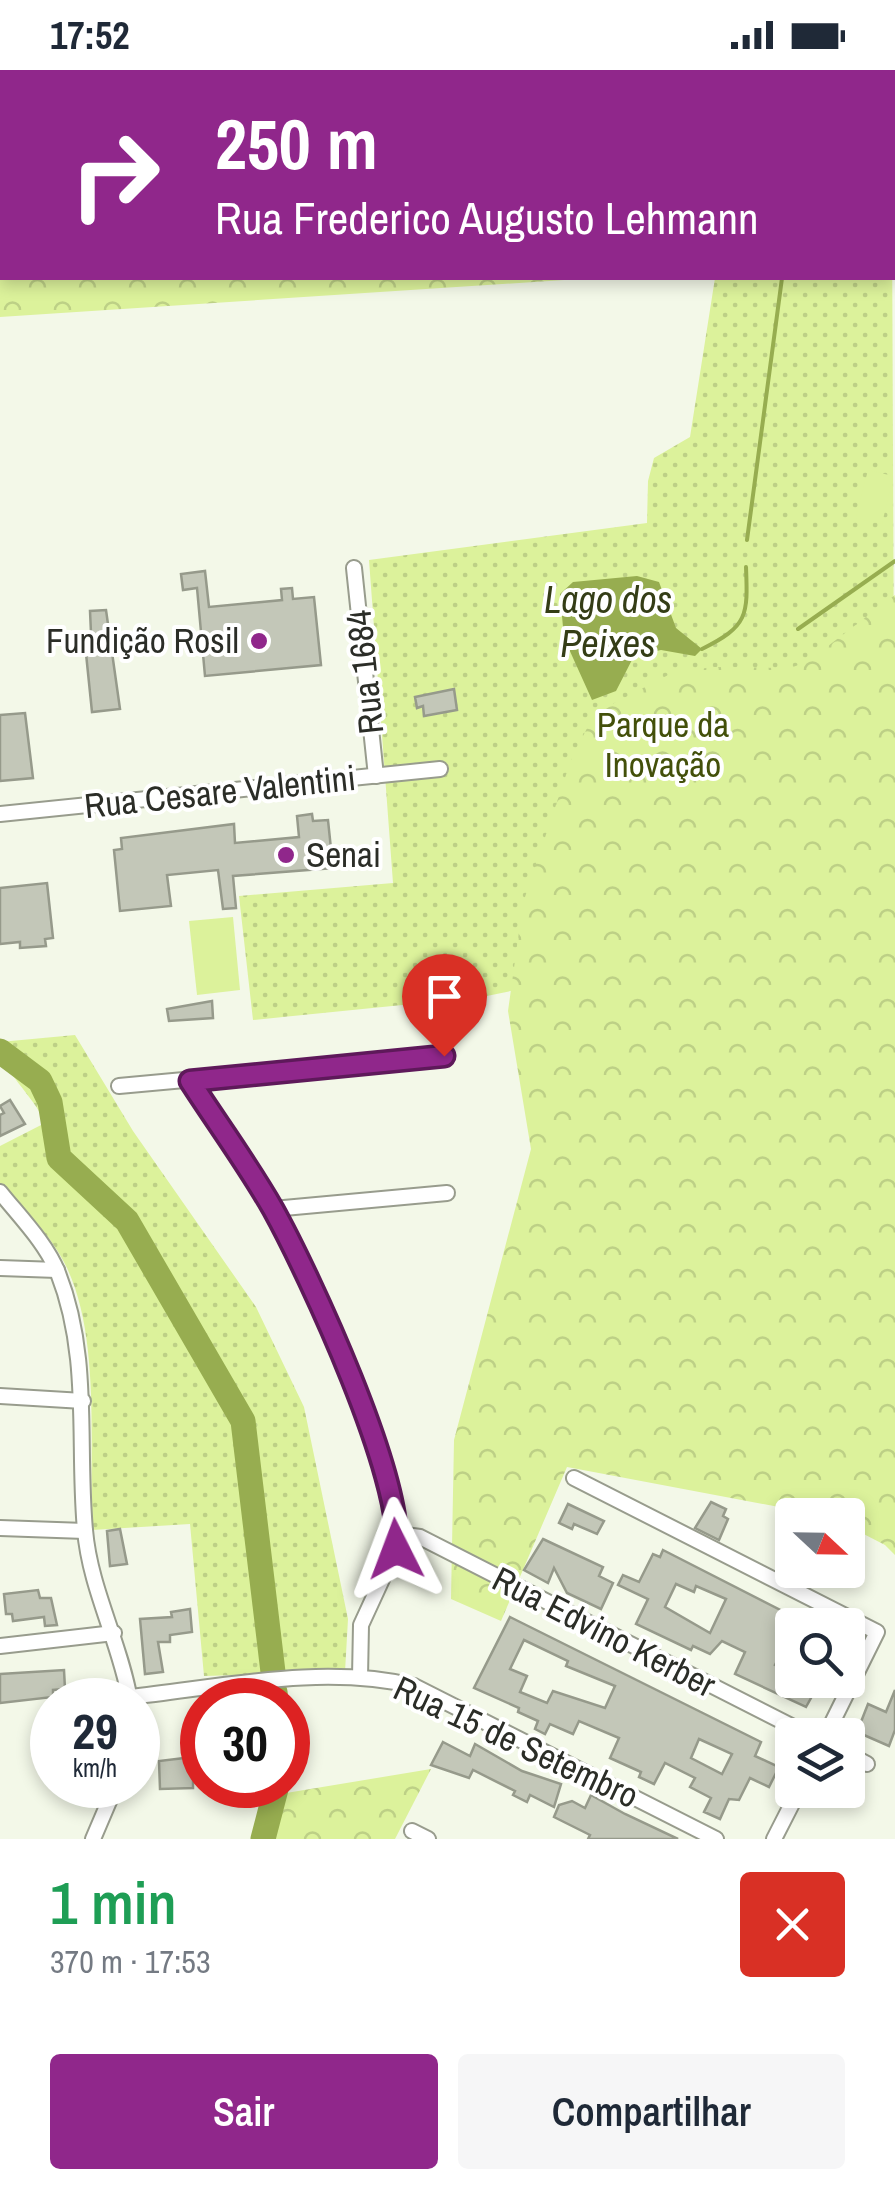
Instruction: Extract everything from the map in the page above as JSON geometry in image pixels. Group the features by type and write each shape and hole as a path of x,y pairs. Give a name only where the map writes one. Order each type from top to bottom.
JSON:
{"street":[{"name":"Rua 1684","path":"354,568 376,776"},
{"name":"Rua Cesare Valentini","path":"0,814 440,769"},
{"path":"118,1086 444,1056"},
{"path":"190,1081 273,1209 346,1366 392,1495 398,1534 396,1549 360,1626 360,1677"},
{"path":"0,1192 57,1270 79,1350 85,1532 95,1582 125,1678"},
{"path":"273,1209 446,1193"},
{"path":"0,1268 57,1270"},
{"path":"0,1396 83,1401"},
{"path":"574,1478 877,1632 834,1718"},
{"path":"0,1528 85,1532"},
{"name":"Rua Edvino Kerber","path":"398,1534 420,1537 776,1718"},
{"path":"0,1646 114,1634"},
{"name":"Rua 15 de Setembro","path":"160,1695 288,1680 360,1677 414,1686 716,1839"},
{"path":"93,1839 106,1808"},
{"path":"774,1839 789,1808"},
{"path":"412,1831 428,1839"}],"green space":[{"path":"0,280 564,280 0,317"},
{"name":"Parque da Inovação","path":"715,280 892,280 895,928 592,974 482,997 253,1020 239,896 393,883 369,560 647,523 648,481 654,458 690,437"},
{"path":"868,470 893,476 882,524 856,518"},
{"path":"895,595 895,1555 865,1535 865,1498 775,1498 775,1506 567,1467 501,1621 451,1599 454,1440 531,1149 508,1011 523,903 572,757 595,713 672,673 713,667 790,668 807,662"},
{"path":"233,917 240,990 197,995 189,921"},
{"path":"75,1035 133,1131 256,1307 304,1407 348,1619 345,1672 204,1676 190,1524 92,1530 89,1362 78,1297 54,1245 0,1183 0,1146 45,1123 5,1063 0,1042"},
{"path":"431,1769 395,1839 263,1839 271,1808 310,1808 310,1789"}],"water":[{"name":"Lago dos Peixes","path":"637,576 659,582 676,628 702,649 695,656 661,650 634,656 616,691 592,700 564,638 560,594 573,582"}],"building":[{"name":"Fundição Rosil","path":"205,571 209,607 282,600 281,589 292,588 293,599 314,597 321,665 205,676 197,588 183,590 181,574"},
{"path":"106,610 120,709 92,712 84,634 91,633 90,611"},
{"path":"454,689 457,710 424,716 423,706 417,708 415,697"},
{"path":"25,713 33,778 0,781 0,715"},
{"path":"312,814 313,821 328,820 333,868 233,876 236,908 223,909 218,870 167,875 171,906 120,911 114,850 122,849 121,838 234,824 235,843 299,837 297,816"},
{"path":"47,883 53,938 45,939 46,946 20,948 20,942 0,944 0,888"},
{"path":"212,1001 213,1018 169,1021 167,1009"},
{"path":"10,1100 25,1124 0,1136 0,1115 4,1113 0,1106"},
{"path":"711,1502 726,1509 723,1516 728,1519 719,1540 695,1528"},
{"path":"568,1504 604,1521 597,1534 574,1524 572,1529 559,1523"},
{"path":"120,1529 127,1564 110,1566 107,1531"},
{"path":"543,1539 603,1567 599,1576 613,1583 601,1609 567,1593 554,1568 548,1583 524,1570"},
{"path":"663,1550 776,1608 775,1693 735,1674 745,1652 722,1641 710,1654 693,1646 691,1650 636,1624 648,1599 618,1585 623,1575 639,1582 653,1554 660,1557","holes":["676,1584 694,1592 696,1586 726,1599 710,1633 665,1607"]},
{"path":"38,1590 40,1598 51,1598 57,1625 45,1626 44,1617 13,1621 12,1614 6,1614 4,1594"},
{"path":"190,1609 192,1632 170,1635 170,1642 158,1642 163,1672 145,1674 140,1619 172,1617 171,1612"},
{"path":"510,1617 761,1742 755,1756 775,1765 775,1775 769,1787 750,1778 739,1800 729,1799 720,1819 704,1812 711,1798 690,1787 695,1778 665,1763 654,1784 639,1777 641,1772 610,1758 619,1738 579,1721 573,1734 550,1724 545,1734 535,1729 538,1721 518,1712 519,1708 474,1688","holes":["524,1640 568,1661 566,1666 615,1686 605,1708 553,1691 547,1703 520,1692 527,1676 510,1669","699,1739 732,1754 722,1774 691,1758"]},
{"path":"64,1670 64,1678 30,1678 30,1700 0,1703 0,1674"},
{"path":"895,1690 895,1730 889,1746 865,1736 862,1718 868,1704 886,1712"},
{"path":"787,1698 811,1698 806,1707"},
{"path":"443,1742 470,1756 475,1744 522,1771 561,1784 554,1807 530,1795 527,1802 513,1795 515,1791 473,1770 469,1778 431,1765"},
{"path":"180,1759 180,1788 160,1789 160,1761"},
{"path":"591,1795 678,1839 588,1839 590,1835 554,1817 559,1805 572,1801 585,1808"}],"waterway":[{"path":"747,540 782,280"},
{"path":"798,629 895,561"},
{"path":"702,649 729,633 742,618 746,567"},
{"path":"0,1051 40,1081 50,1102 59,1158 127,1221 243,1421 273,1672"},
{"path":"263,1839 271,1808"}],"place":[{"name":"Fundição Rosil","path":"259,641"},
{"name":"Senai","path":"286,855"}],"route":[{"path":"396,1549 398,1534 392,1495 346,1366 273,1209 190,1081 444,1056"}]}
